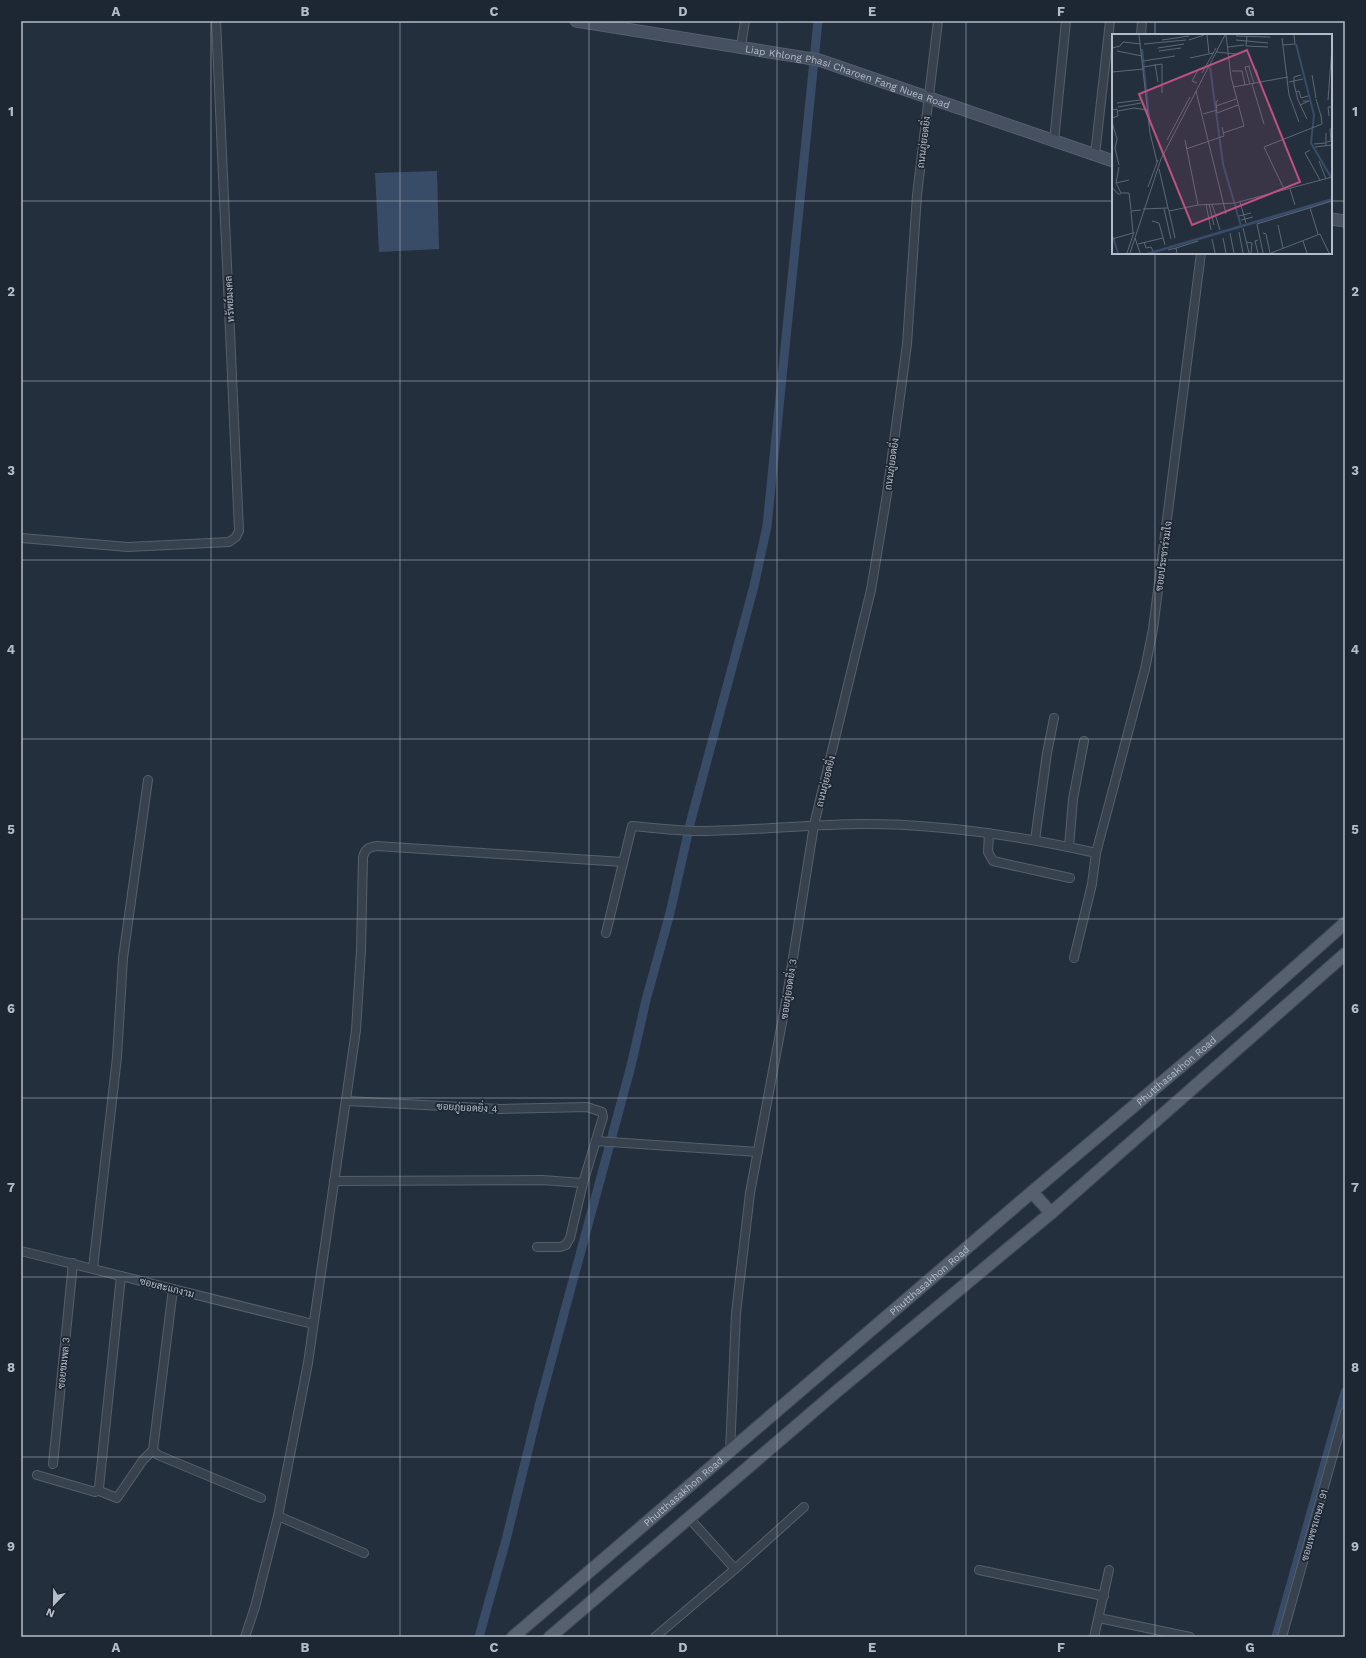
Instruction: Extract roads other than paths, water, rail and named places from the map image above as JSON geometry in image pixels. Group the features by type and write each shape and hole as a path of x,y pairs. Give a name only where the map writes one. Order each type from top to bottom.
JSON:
{"main road":[{"name":"Liap Khlong Phasi Charoen Fang Nuea Road","path":"576,21 741,46 819,60 1112,161"},
{"path":"1332,219 1345,221"},
{"name":"Phutthasakhon Road","path":"513,1637 1242,1014 1345,923"},
{"path":"550,1637 872,1362 1051,1213 1345,954"},
{"path":"1032,1192 1051,1213"}],"street":[{"name":"ทรัพย์มงคล","path":"21,538 128,547 229,542 236,537 239,530 240,521 216,21"},
{"path":"741,46 745,21"},
{"name":"ถนนภู่ยอดยิ่ง","path":"814,825 871,590 886,501 907,344 917,195 938,21"},
{"path":"1054,141 1066,21"},
{"path":"1094,155 1110,21"},
{"path":"1141,34 1142,21"},
{"name":"ซอยประชาร่วมใจ","path":"1074,958 1092,884 1096,853 1145,669 1153,630 1201,254"},
{"path":"1035,840 1047,753 1054,718"},
{"path":"1069,847 1073,799 1084,740"},
{"path":"93,1268 117,1057 124,951 148,780"},
{"path":"606,933 632,826 698,831 867,824 989,833 1035,840 1096,853"},
{"name":"ซอยภู่ยอดยิ่ง 3","path":"730,1452 736,1312 743,1244 758,1152 787,996 814,825"},
{"path":"989,833 988,852 993,861 1070,878"},
{"path":"245,1637 255,1607 278,1516 308,1364 356,1030 361,950 363,857 365,851 370,847 377,846 623,862"},
{"name":"ซอยภู่ยอดยิ่ง 4","path":"347,1101 500,1108 587,1107 602,1112 603,1118 596,1141"},
{"path":"537,1247 560,1247 566,1245 570,1238 583,1183 596,1141 758,1152"},
{"path":"334,1181 542,1180 583,1183"},
{"name":"ซอยสะแกงาม","path":"21,1251 314,1324"},
{"name":"ซอยชมพล 3","path":"53,1464 73,1263"},
{"path":"97,1490 121,1276"},
{"path":"37,1475 95,1492 97,1490 117,1498 143,1460 154,1450 173,1289"},
{"name":"ซอยเพชรเกษม 91","path":"1282,1637 1341,1440 1345,1412"},
{"path":"154,1450 158,1455 261,1498"},
{"path":"655,1637 735,1569 804,1507"},
{"path":"278,1516 364,1553"},
{"path":"689,1518 735,1569"},
{"path":"979,1570 1104,1596"},
{"path":"1094,1637 1104,1596 1108,1570"},
{"path":"1099,1618 1190,1637"}],"water":[{"path":"437,171 439,249 379,252 375,173"}],"waterway":[{"path":"479,1637 506,1540 539,1406 631,1066 646,1000 670,913 691,820 754,586 767,526 818,21"},
{"path":"1276,1637 1345,1392"}]}
